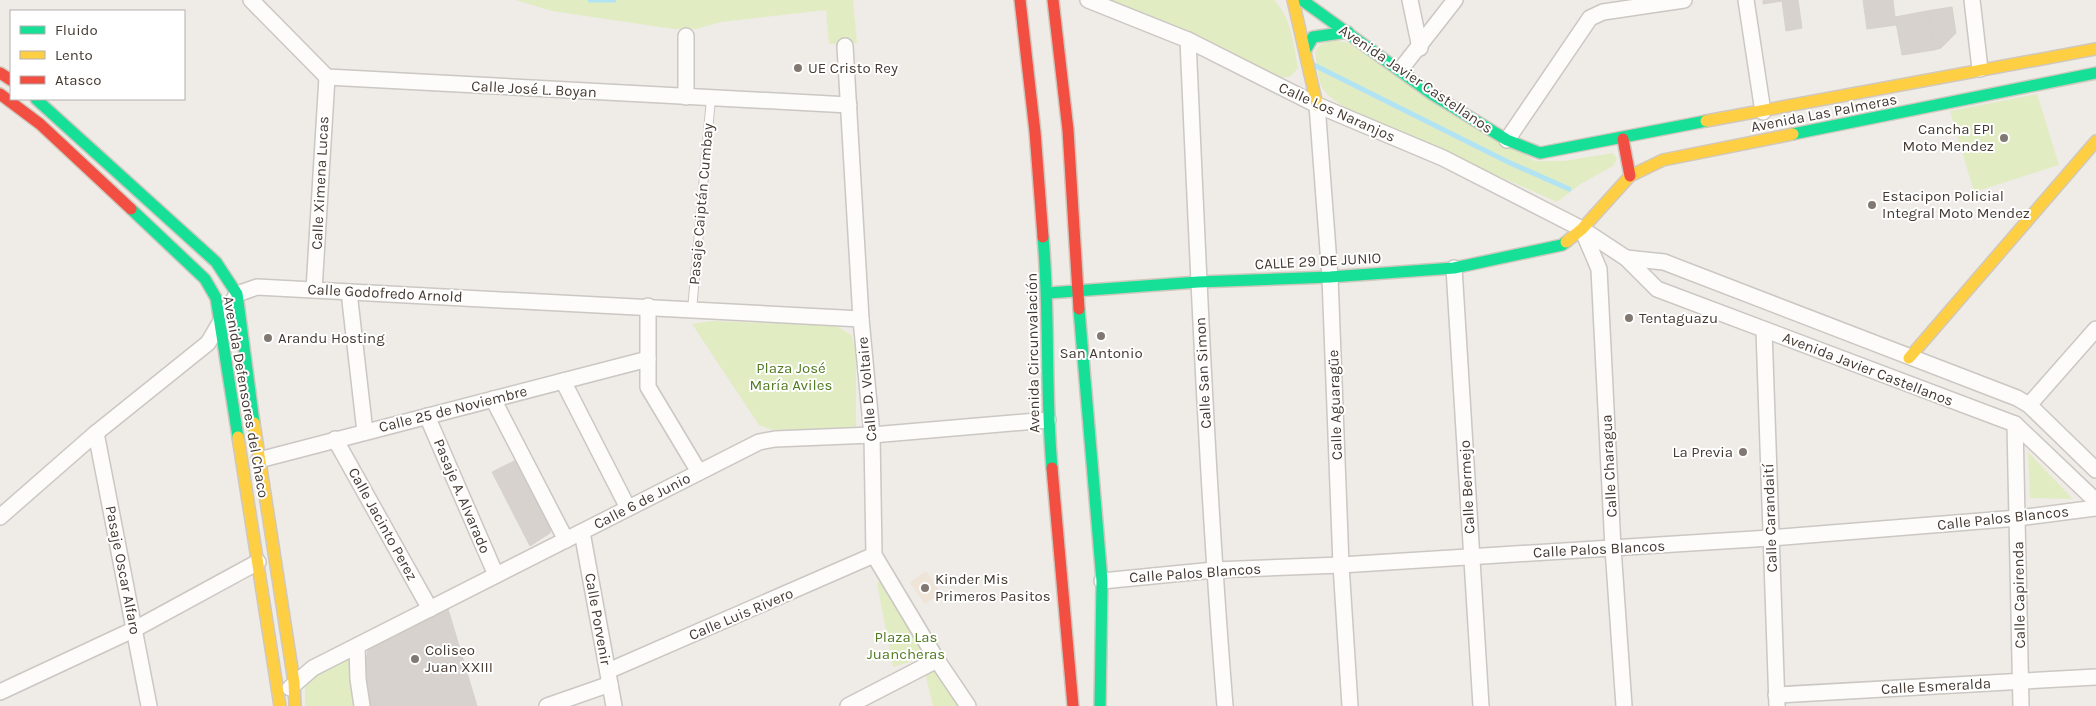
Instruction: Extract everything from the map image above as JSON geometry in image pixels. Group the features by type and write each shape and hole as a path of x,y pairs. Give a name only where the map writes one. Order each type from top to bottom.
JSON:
{"main road":[{"name":"Avenida Circunvalación","path":"1020,0 1035,132 1048,294 1048,420 1073,706"},
{"path":"1053,0 1068,130 1078,292 1102,581 1100,706"},
{"path":"1293,0 1317,105"},
{"name":"Avenida Javier Castellanos","path":"1302,0 1401,69 1432,94 1507,140 1540,154 1623,139"},
{"path":"1305,51 1313,37 1323,34 1348,32"},
{"name":"Avenida Las Palmeras","path":"1623,139 1980,69 2096,50"},
{"name":"Avenida Las Palmeras","path":"1582,229 1630,176 1663,160 2096,73"},
{"name":"Avenida Defensores del Chaco","path":"0,94 40,124 205,279 216,298 279,704"},
{"name":"Avenida Defensores del Chaco","path":"37,100 216,262 237,294 259,460 294,682 294,706"},
{"path":"1623,139 1630,176"},
{"path":"1909,358 2096,141"},
{"name":"CALLE 29 DE JUNIO","path":"1048,294 1198,282 1330,277 1454,268 1562,245 1582,229"}],"street":[{"path":"251,0 327,77"},
{"name":"Calle Los Naranjos","path":"1088,0 1188,40 1317,105 1443,158 1582,229"},
{"path":"1410,0 1420,48"},
{"path":"1401,69 1420,48 1455,0"},
{"path":"1507,140 1590,18 1604,12 1684,0"},
{"path":"1746,0 1763,112"},
{"path":"1972,0 1980,69"},
{"path":"686,36 686,97"},
{"name":"Calle San Simon","path":"1188,40 1198,282 1214,570 1225,706"},
{"name":"Calle D. Voltaire","path":"845,46 861,319 872,435 874,555"},
{"name":"Calle José L. Boyan","path":"327,77 849,105"},
{"name":"Calle Ximena Lucas","path":"314,290 327,77"},
{"name":"Calle Aguaragüe","path":"1317,105 1330,277 1341,565 1350,706"},
{"name":"Avenida Javier Castellanos","path":"1582,229 1626,258 1657,289 2015,424 2096,501"},
{"name":"Calle Charagua","path":"1582,229 1600,269 1613,548 1624,706"},
{"name":"Avenida Javier Castellanos","path":"1626,258 1664,262 1909,358 2017,398 2029,405 2096,470"},
{"name":"Calle Bermejo","path":"1454,268 1481,706"},
{"name":"Calle Godofredo Arnold","path":"237,294 257,287 648,306 861,319"},
{"path":"349,292 365,432"},
{"path":"0,517 96,433 208,343 221,322 227,307 237,294"},
{"path":"648,306 648,388 699,472"},
{"path":"2029,405 2096,329"},
{"name":"Calle Carandaití","path":"1764,330 1777,701"},
{"name":"Calle 25 de Noviembre","path":"259,460 648,359"},
{"path":"563,381 628,508"},
{"path":"493,399 566,540"},
{"name":"Pasaje A. Alvarado","path":"427,416 496,575"},
{"name":"Calle 6 de Junio","path":"279,704 294,682 313,668 758,442 775,439 872,435 1048,420"},
{"name":"Calle Capirenda","path":"2015,424 2021,706"},
{"name":"Pasaje Oscar Alfaro","path":"96,433 149,706"},
{"name":"Calle Jacinto Perez","path":"335,439 430,609"},
{"name":"Calle Palos Blancos","path":"1102,581 1214,570 1341,565 1770,538 2018,518 2096,508"},
{"name":"Calle Porvenir","path":"582,532 614,706"},
{"path":"874,555 937,660 968,706"},
{"name":"Calle Luis Rivero","path":"547,706 874,555"},
{"path":"0,692 135,629 258,562"},
{"path":"357,646 362,706"},
{"path":"848,706 937,660"},
{"name":"Calle Esmeralda","path":"1777,701 2020,681 2096,677"}],"lane":[{"name":"Pasaje Caiptán Cumbay","path":"692,310 711,98"}],"shaded area":[{"name":"Kinder Mis Primeros Pasitos","path":"926,571 941,593 925,604 910,583"}],"green space":[{"path":"516,0 853,0 857,43 829,44 826,10 721,22 696,29 674,29 552,11"},
{"path":"1110,0 1274,0 1288,23 1298,68 1290,77 1281,77 1172,24"},
{"path":"1334,40 1348,43 1535,161 1564,161 1613,153 1617,159 1613,166 1582,183 1557,202 1348,109 1338,102 1321,86 1315,51 1321,44"},
{"name":"Cancha EPI Moto Mendez","path":"2037,94 2059,165 1974,192 1950,111"},
{"name":"Plaza José María Aviles","path":"712,321 837,326 851,335 856,350 856,427 773,430 759,425 692,324"},
{"path":"2028,452 2073,499 2030,498"},
{"name":"Plaza Las Juancheras","path":"880,581 934,654 893,667 877,583"},
{"path":"351,655 358,706 305,706 305,683"},
{"name":"Plaza Las Juancheras","path":"940,666 966,706 933,706 925,673"}],"building":[{"path":"1763,0 1798,0 1802,28 1786,31 1782,1 1763,4"},
{"path":"1863,0 1893,0 1896,25 1867,29"},
{"path":"1952,7 1956,33 1941,48 1934,50 1927,11"},
{"path":"1927,11 1934,50 1902,55 1895,17"},
{"path":"518,459 551,519 550,533 530,546 492,472"},
{"name":"Coliseo Juan XXIII","path":"448,609 477,706 368,706 365,667 368,650"}],"waterway":[{"path":"590,0 614,0"},
{"path":"1314,65 1508,162 1569,189"}],"traffic: fast":[{"path":"1302,0 1432,94 1507,140 1540,153 1706,121"},
{"path":"1305,51 1313,37 1348,32"},
{"path":"1793,134 2096,73"},
{"path":"37,100 216,262 237,294 254,423"},
{"path":"131,209 205,279 216,298 238,437"},
{"path":"1043,237 1052,468"},
{"path":"1048,293 1198,282 1330,277 1454,268 1562,245 1566,242"},
{"path":"1079,309 1102,581 1100,706"}],"traffic: slow":[{"path":"1293,0 1317,105"},
{"path":"1706,121 2096,49"},
{"path":"1566,242 1582,229 1630,176 1663,160 1793,134"},
{"path":"1909,358 2096,141"},
{"path":"254,423 294,682 295,706"},
{"path":"238,437 280,706"}],"traffic: jam":[{"path":"1020,0 1035,132 1043,237"},
{"path":"1053,0 1068,130 1079,309"},
{"path":"0,73 10,79"},
{"path":"0,94 40,124 131,209"},
{"path":"1623,139 1630,176"},
{"path":"1052,468 1073,706"}],"place":[{"name":"UE Cristo Rey","path":"798,68"},
{"name":"Cancha EPI Moto Mendez","path":"2004,138"},
{"name":"Estacipon Policial Integral Moto Mendez","path":"1872,205"},
{"name":"Tentaguazu","path":"1629,318"},
{"name":"San Antonio","path":"1101,336"},
{"name":"Arandu Hosting","path":"268,338"},
{"name":"La Previa","path":"1743,452"},
{"name":"Kinder Mis Primeros Pasitos","path":"925,588"},
{"name":"Coliseo Juan XXIII","path":"415,659"}]}
